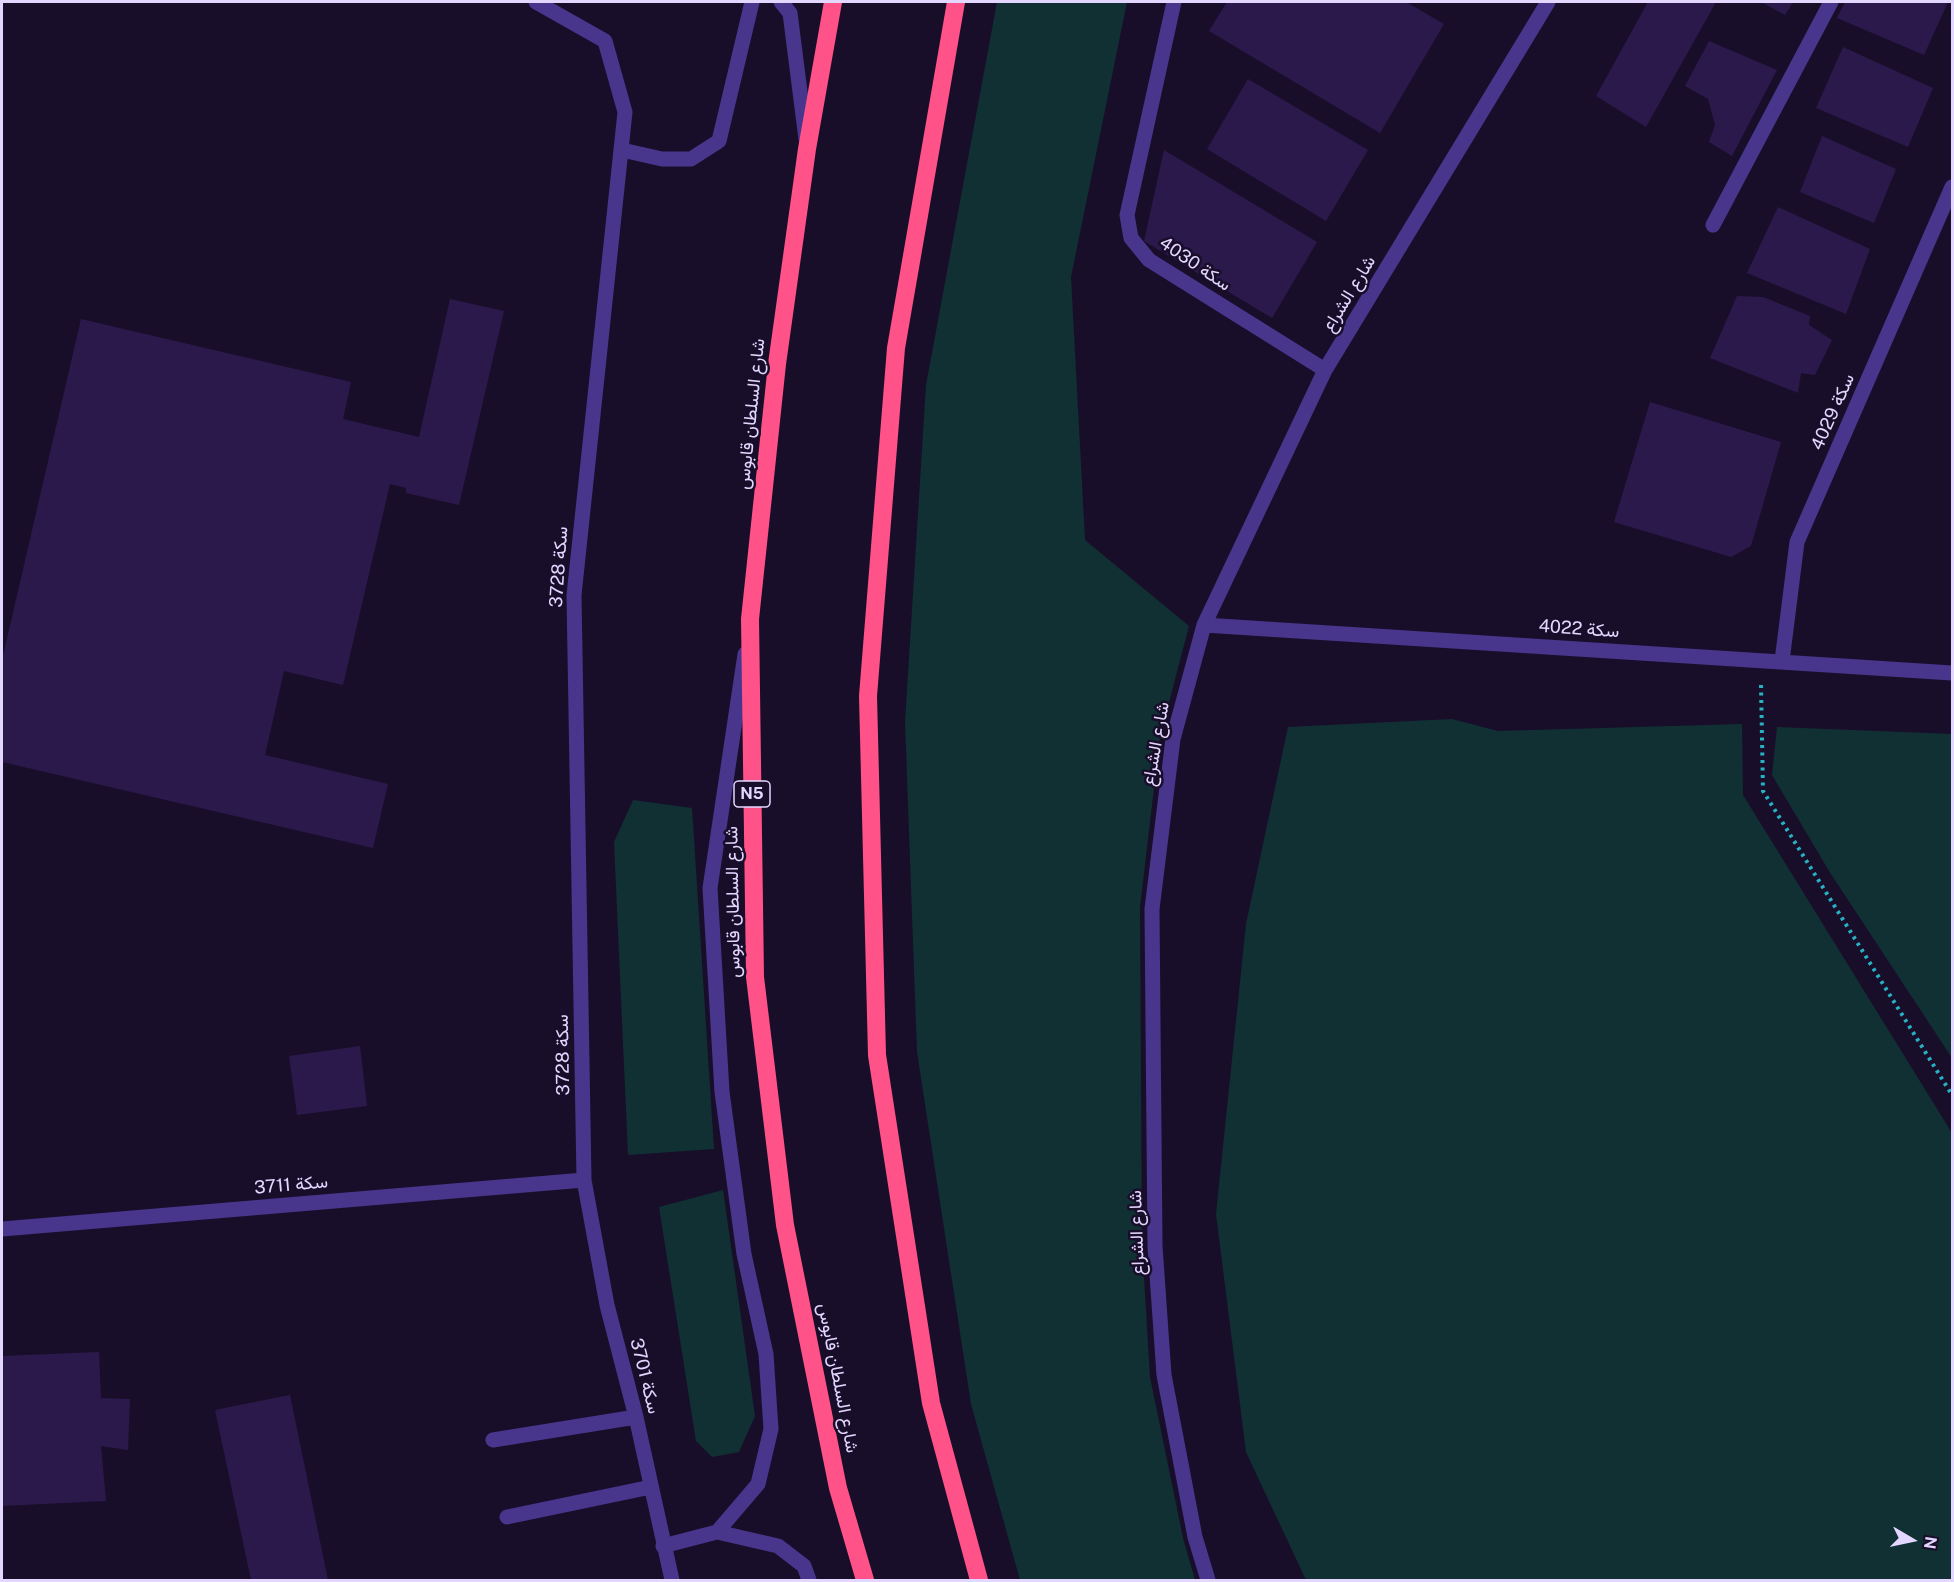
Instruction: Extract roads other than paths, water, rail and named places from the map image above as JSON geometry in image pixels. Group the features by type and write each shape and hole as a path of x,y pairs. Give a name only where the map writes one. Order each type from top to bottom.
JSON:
{"highway":[{"name":"شارع السلطان قابوس","path":"833,2 807,149 777,364 750,619 756,989 785,1224 838,1488 865,1581"},
{"path":"956,2 896,348 868,696 877,1055 931,1403 979,1581"}],"street":[{"name":"سكة 3728","path":"537,2 604,41 625,112 574,595 584,1180"},
{"path":"622,150 662,159 691,159 719,141 752,2"},
{"path":"781,2 790,13 807,149"},
{"name":"سكة 4030","path":"1174,2 1127,215 1131,238 1149,260 1325,370"},
{"name":"شارع الشراع","path":"1208,1581 1195,1537 1164,1375 1155,1246 1152,921 1173,739 1204,625 1325,370 1548,2"},
{"path":"1713,225 1831,2"},
{"name":"سكة 4029","path":"1782,661 1797,543 1953,187"},
{"path":"717,1532 758,1484 771,1429 766,1354 744,1254 722,1092 710,888 750,619"},
{"name":"سكة 4022","path":"1204,625 1953,673"},
{"name":"سكة 3711","path":"2,1229 584,1180"},
{"name":"سكة 3701","path":"584,1180 607,1305 636,1416 672,1581"},
{"path":"493,1440 636,1416"},
{"path":"507,1517 651,1487"},
{"path":"663,1546 717,1532 778,1546 804,1566 809,1581"}]}
